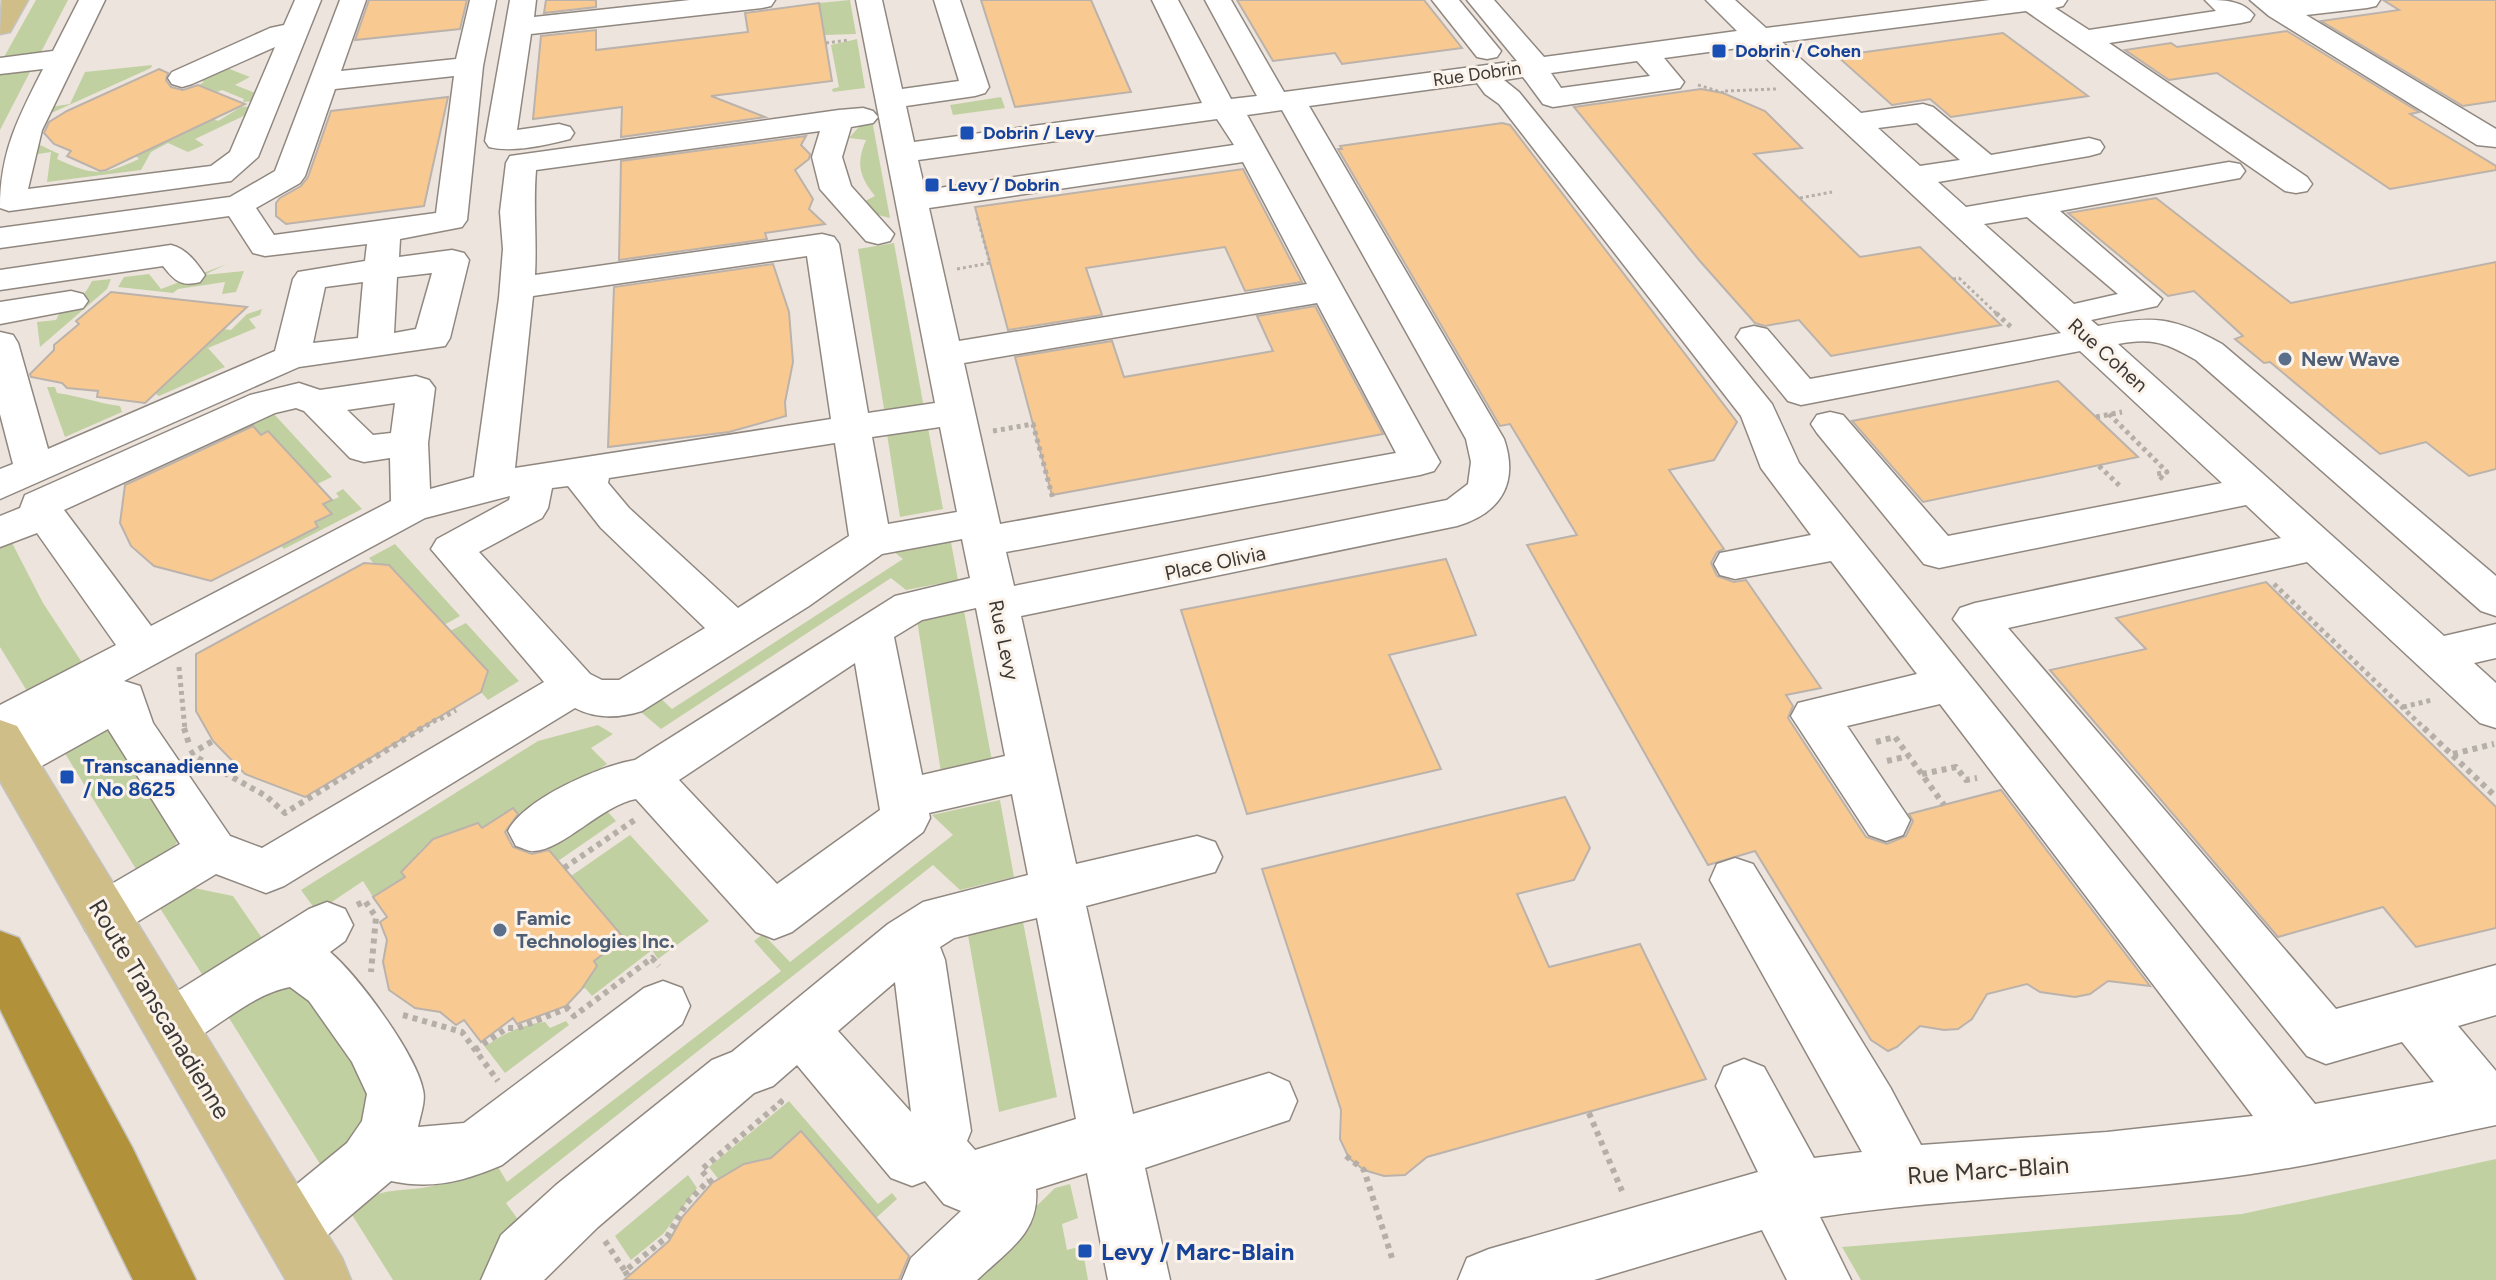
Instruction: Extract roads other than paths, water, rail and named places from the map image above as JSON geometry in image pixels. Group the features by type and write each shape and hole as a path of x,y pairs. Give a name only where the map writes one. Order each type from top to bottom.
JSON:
{"highway":[{"path":"0,955 112,1170 165,1280"}],"main road":[{"path":"0,26 15,0"},
{"name":"Route Transcanadienne","path":"4,742 320,1280"}],"street":[{"path":"92,0 27,130 4,196 9,201 220,174 243,157 308,0"},
{"path":"0,238 238,205 289,176 353,0"},
{"path":"483,0 469,66 483,216 520,249 516,288 513,482 528,508 452,549 574,686 596,698 626,698 870,542 980,532 1420,462 1235,119 1215,101 1165,0"},
{"path":"762,0 521,14 500,141 893,114"},
{"path":"238,205 265,246 384,232 483,216 521,163 893,114 975,87 947,0"},
{"path":"1218,0 1283,102"},
{"path":"1445,0 1494,72 1495,88 1509,98 1759,413 1781,468 2304,1136"},
{"path":"1480,0 1536,66 1537,77 1574,128"},
{"path":"1719,0 1727,0"},
{"name":"Rue Cohen","path":"1719,0 2436,655 2494,727"},
{"path":"2084,39 2241,15 2218,0"},
{"path":"2271,5 2367,0"},
{"name":"Rue Levy","path":"875,1 893,114 902,221 944,355 972,422 980,532 1139,1280"},
{"path":"2042,1 2084,39 2296,184"},
{"name":"Rue Dobrin","path":"893,114 1070,130 1068,116 1078,109 1094,105 1115,110 1125,123 2042,1"},
{"path":"2271,5 2488,139 2496,138"},
{"path":"182,78 280,34 294,32"},
{"path":"1553,98 1670,82 1644,52"},
{"path":"0,66 63,58"},
{"path":"323,82 469,66"},
{"name":"Place Olivia","path":"646,777 910,607 995,597 1434,517 1470,506 1486,492 1492,469 1490,452 1283,102"},
{"path":"1854,123 1923,113 1985,165"},
{"path":"839,119 827,157 836,189 902,221"},
{"path":"1913,177 2089,147"},
{"path":"516,288 822,244 902,221 1252,151"},
{"path":"1958,218 2229,171"},
{"path":"1754,337 1801,393 2057,346 2076,326 2145,299 2034,206"},
{"path":"375,347 384,232"},
{"path":"822,244 870,542"},
{"path":"0,280 171,255 188,275"},
{"path":"0,343 17,477 292,357 432,338 452,260 310,279 292,357"},
{"path":"944,355 1328,291"},
{"path":"0,313 71,301"},
{"path":"2076,326 2151,328 2176,333 2199,344 2496,600"},
{"path":"317,402 416,388 409,443 411,508"},
{"path":"160,654 39,505 263,404 299,395 317,402 364,449 409,443"},
{"path":"4,742 411,508 513,482 590,468 852,429 972,422"},
{"path":"1830,424 1939,553 2255,490"},
{"path":"590,468 588,486 615,518 735,631"},
{"path":"0,533 45,513"},
{"path":"1735,564 1841,544"},
{"path":"2315,545 1975,619 2326,1038 2496,990"},
{"path":"533,831 610,784 646,777 774,916 906,818 871,630"},
{"path":"2436,655 2496,641"},
{"path":"1886,820 1814,716 1951,684"},
{"path":"4,742 124,699 131,728 212,851 266,871 574,686"},
{"path":"903,799 1031,770"},
{"path":"104,915 212,851"},
{"path":"512,1280 523,1257 577,1206 755,1083 800,1028 906,941 941,918 1197,857"},
{"path":"1735,880 1870,1107 1905,1175"},
{"path":"171,1025 346,913"},
{"path":"800,1028 912,1157 942,1131 919,960 906,941"},
{"path":"262,968 290,963 310,968 328,984 371,1044 396,1092 389,1131 368,1164 290,1228"},
{"path":"378,1148 400,1155 432,1158 459,1155 482,1145 658,983"},
{"path":"2413,1014 2490,1099"},
{"path":"1744,1086 1820,1280"},
{"name":"Rue Marc-Blain","path":"1489,1280 1587,1267 1788,1194 1905,1175 2107,1161 2252,1145 2490,1099"},
{"path":"929,1142 965,1183 1269,1101"},
{"path":"933,1280 1008,1208 1005,1170"}],"place":[{"name":"Dobrin / Cohen","path":"1719,51"},
{"name":"Dobrin / Levy","path":"967,133"},
{"name":"Levy / Dobrin","path":"932,185"},
{"name":"New Wave","path":"2285,359"},
{"name":"Transcanadienne / No 8625","path":"67,777"},
{"name":"Famic Technologies Inc.","path":"500,930"},
{"name":"Levy / Marc-Blain","path":"1085,1251"}]}
